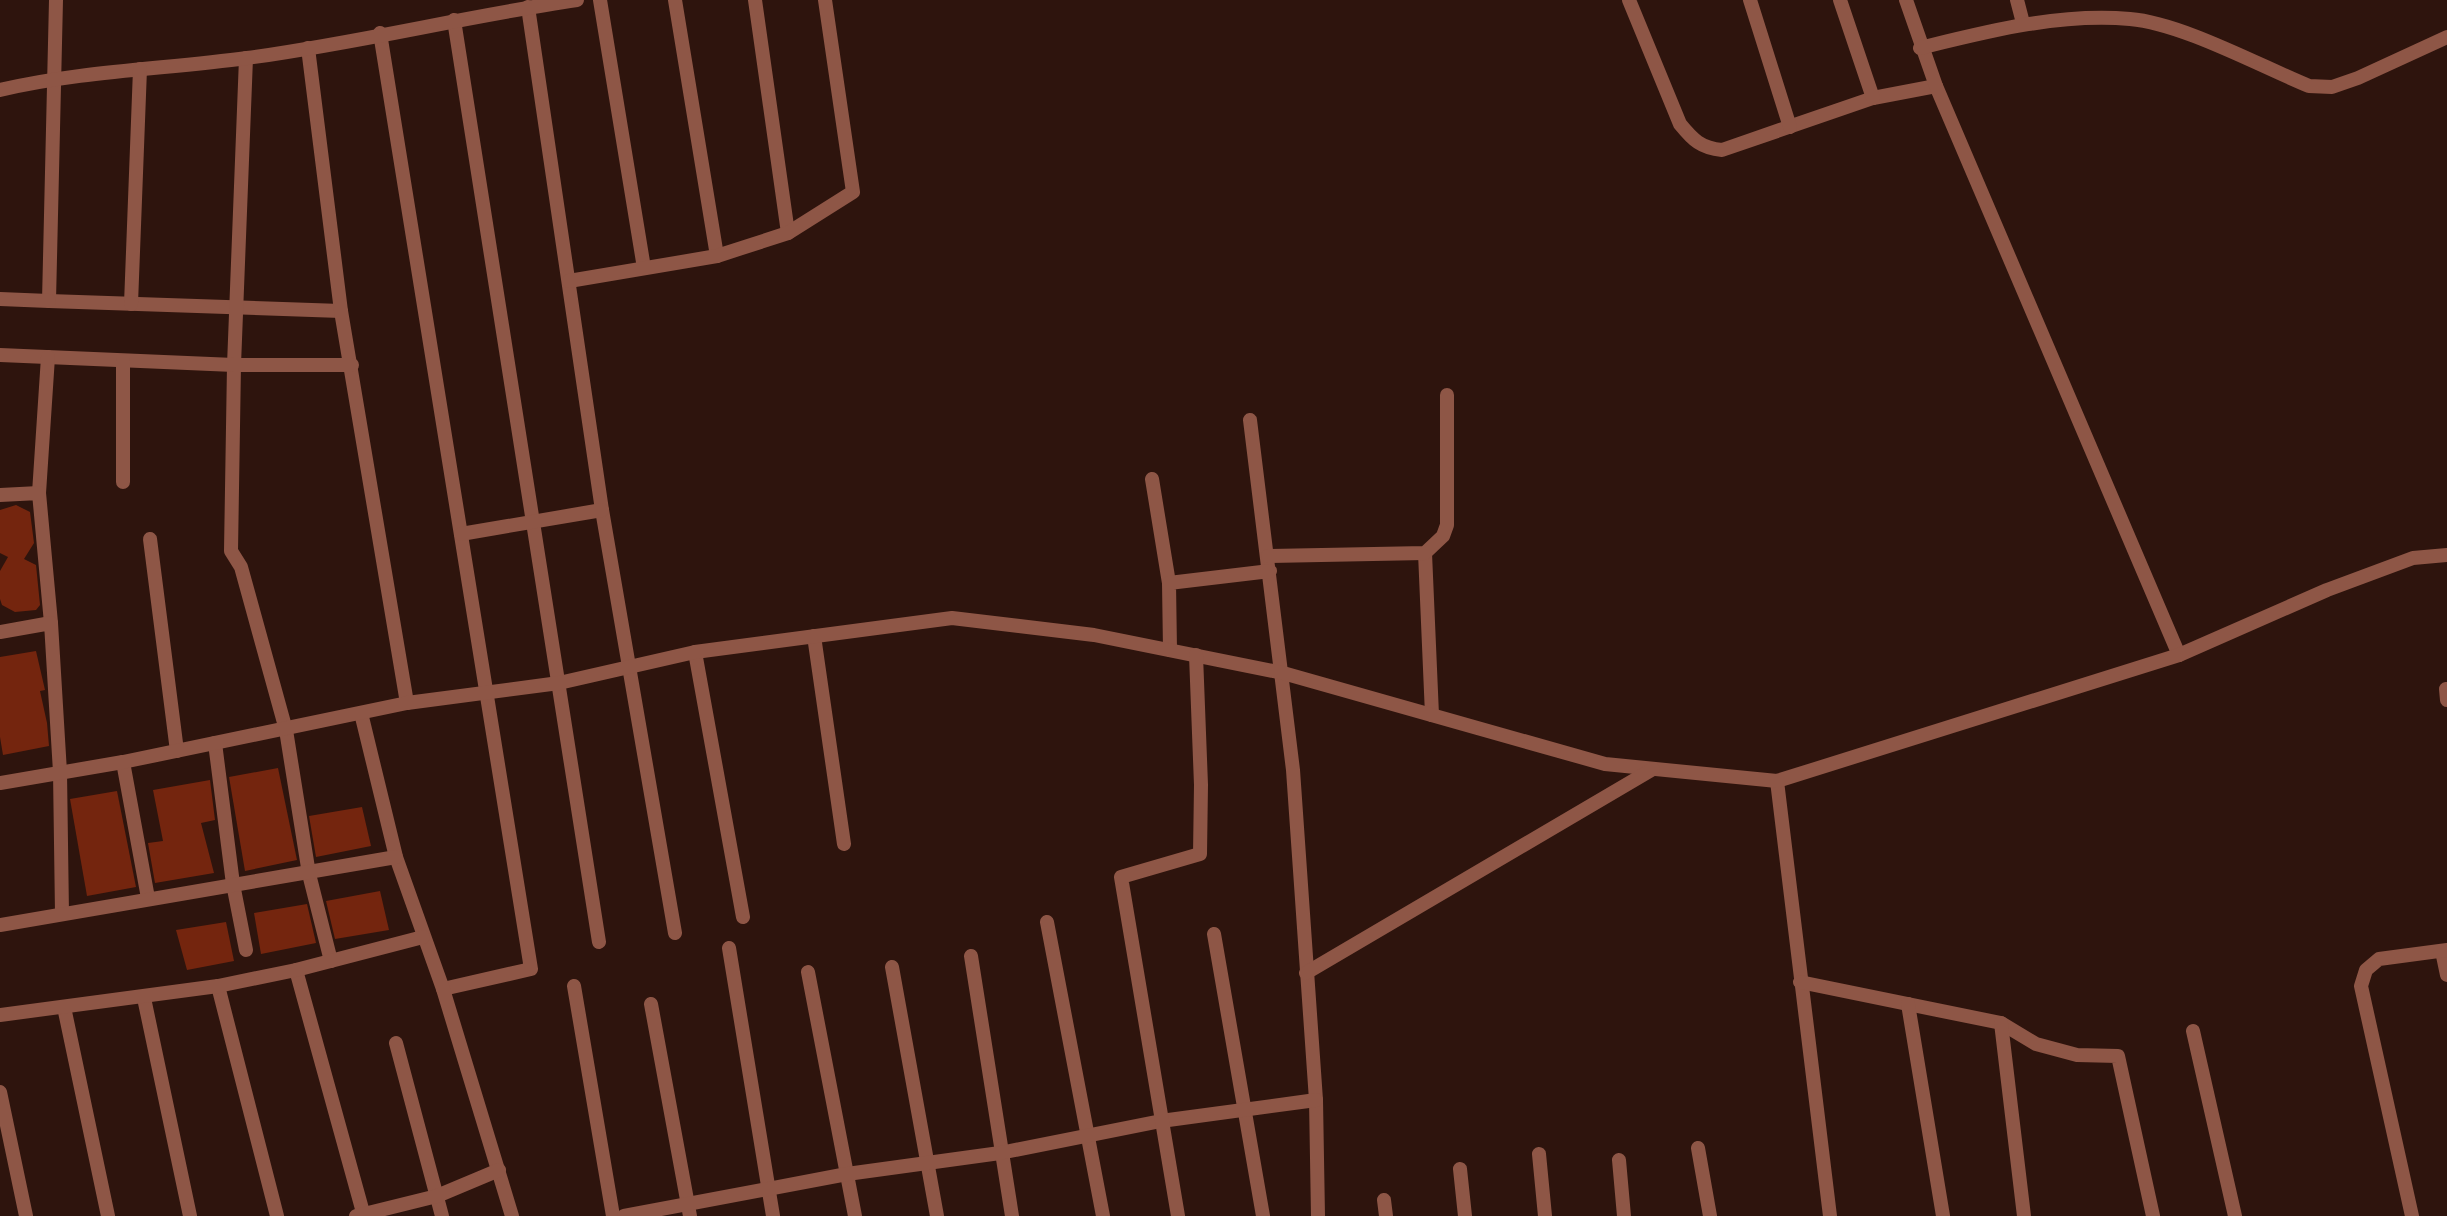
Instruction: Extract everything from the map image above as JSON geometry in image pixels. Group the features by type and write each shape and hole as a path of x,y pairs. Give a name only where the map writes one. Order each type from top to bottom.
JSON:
{"street":[{"path":"49,301 52,78 56,0"},
{"path":"0,90 52,78 246,58 577,0"},
{"path":"600,0 644,268"},
{"path":"675,0 717,256"},
{"path":"755,0 788,233"},
{"path":"569,281 717,256 788,233 853,192 825,0"},
{"path":"1629,0 1680,124 1692,140 1705,149 1722,150 1873,98 1936,86"},
{"path":"1750,0 1790,127"},
{"path":"1840,0 1873,98"},
{"path":"1906,0 1920,48 2179,655"},
{"path":"2017,0 2023,23"},
{"path":"528,7 602,510 675,933"},
{"path":"1920,48 2023,23 2131,19 2171,28 2309,86 2332,87 2358,78 2447,37"},
{"path":"454,20 536,523 599,942"},
{"path":"380,33 531,969 443,989"},
{"path":"308,48 341,311 407,702"},
{"path":"246,58 234,365 231,551 241,566 286,730 309,874 331,961"},
{"path":"131,304 140,69"},
{"path":"0,299 341,311"},
{"path":"0,355 234,365 352,365"},
{"path":"48,357 39,493 51,623 60,772 62,914"},
{"path":"123,361 123,482"},
{"path":"1268,556 1425,554 1435,546 1447,525 1447,395"},
{"path":"1250,421 1283,673 1316,1100 1318,1216"},
{"path":"1152,480 1169,583 1170,650"},
{"path":"0,495 39,493"},
{"path":"461,534 602,510"},
{"path":"150,539 177,751"},
{"path":"1425,554 1432,715"},
{"path":"0,783 286,730 407,702 559,683 695,653 952,618 1094,635 1283,673 1605,764 1777,781 2179,655 2327,590 2413,558 2447,555"},
{"path":"1169,583 1270,571"},
{"path":"0,632 51,623"},
{"path":"814,636 844,844"},
{"path":"695,653 743,917"},
{"path":"1178,1216 1121,877 1200,854 1201,785 1196,655"},
{"path":"361,713 396,857 443,989 512,1216"},
{"path":"215,743 233,884 246,950"},
{"path":"122,762 148,898"},
{"path":"1306,973 1653,769"},
{"path":"1777,781 1830,1216"},
{"path":"0,925 396,857"},
{"path":"1047,922 1090,1136 1102,1216"},
{"path":"1214,934 1242,1110 1263,1216"},
{"path":"0,1015 144,998 218,986 296,970 423,937"},
{"path":"729,948 773,1216"},
{"path":"2412,1216 2361,986 2366,970 2379,960 2444,950 2447,975"},
{"path":"971,956 1012,1216"},
{"path":"892,967 937,1216"},
{"path":"296,970 361,1215 437,1196 499,1170"},
{"path":"808,972 855,1216"},
{"path":"1800,982 2001,1023 2036,1045 2077,1055 2118,1056 2153,1216"},
{"path":"218,986 277,1216"},
{"path":"574,986 613,1216"},
{"path":"144,998 190,1216"},
{"path":"651,1004 689,1209"},
{"path":"1908,1004 1943,1216"},
{"path":"64,1007 108,1216"},
{"path":"2001,1023 2024,1216"},
{"path":"2193,1031 2235,1216"},
{"path":"396,1043 442,1216"},
{"path":"0,1092 26,1216"},
{"path":"624,1216 689,1209 847,1174 1000,1153 1161,1121 1316,1100"},
{"path":"1698,1148 1710,1216"},
{"path":"1539,1154 1545,1216"},
{"path":"1619,1160 1624,1216"},
{"path":"1460,1169 1465,1216"},
{"path":"1384,1200 1386,1216"}],"building":[{"path":"16,505 30,512 34,543 24,559 36,565 40,605 36,610 15,612 2,605 0,599 0,571 8,557 0,553 0,510"},
{"path":"36,651 45,690 40,691 49,746 3,755 0,737 0,657"},
{"path":"278,768 297,860 245,871 229,777"},
{"path":"210,780 215,820 201,823 214,873 155,883 148,843 163,841 153,790"},
{"path":"117,791 136,887 87,896 70,799"},
{"path":"362,807 371,846 316,857 309,816"},
{"path":"380,891 389,930 335,939 326,901"},
{"path":"307,904 316,943 261,954 254,913"},
{"path":"226,922 234,961 187,970 176,930"}]}
